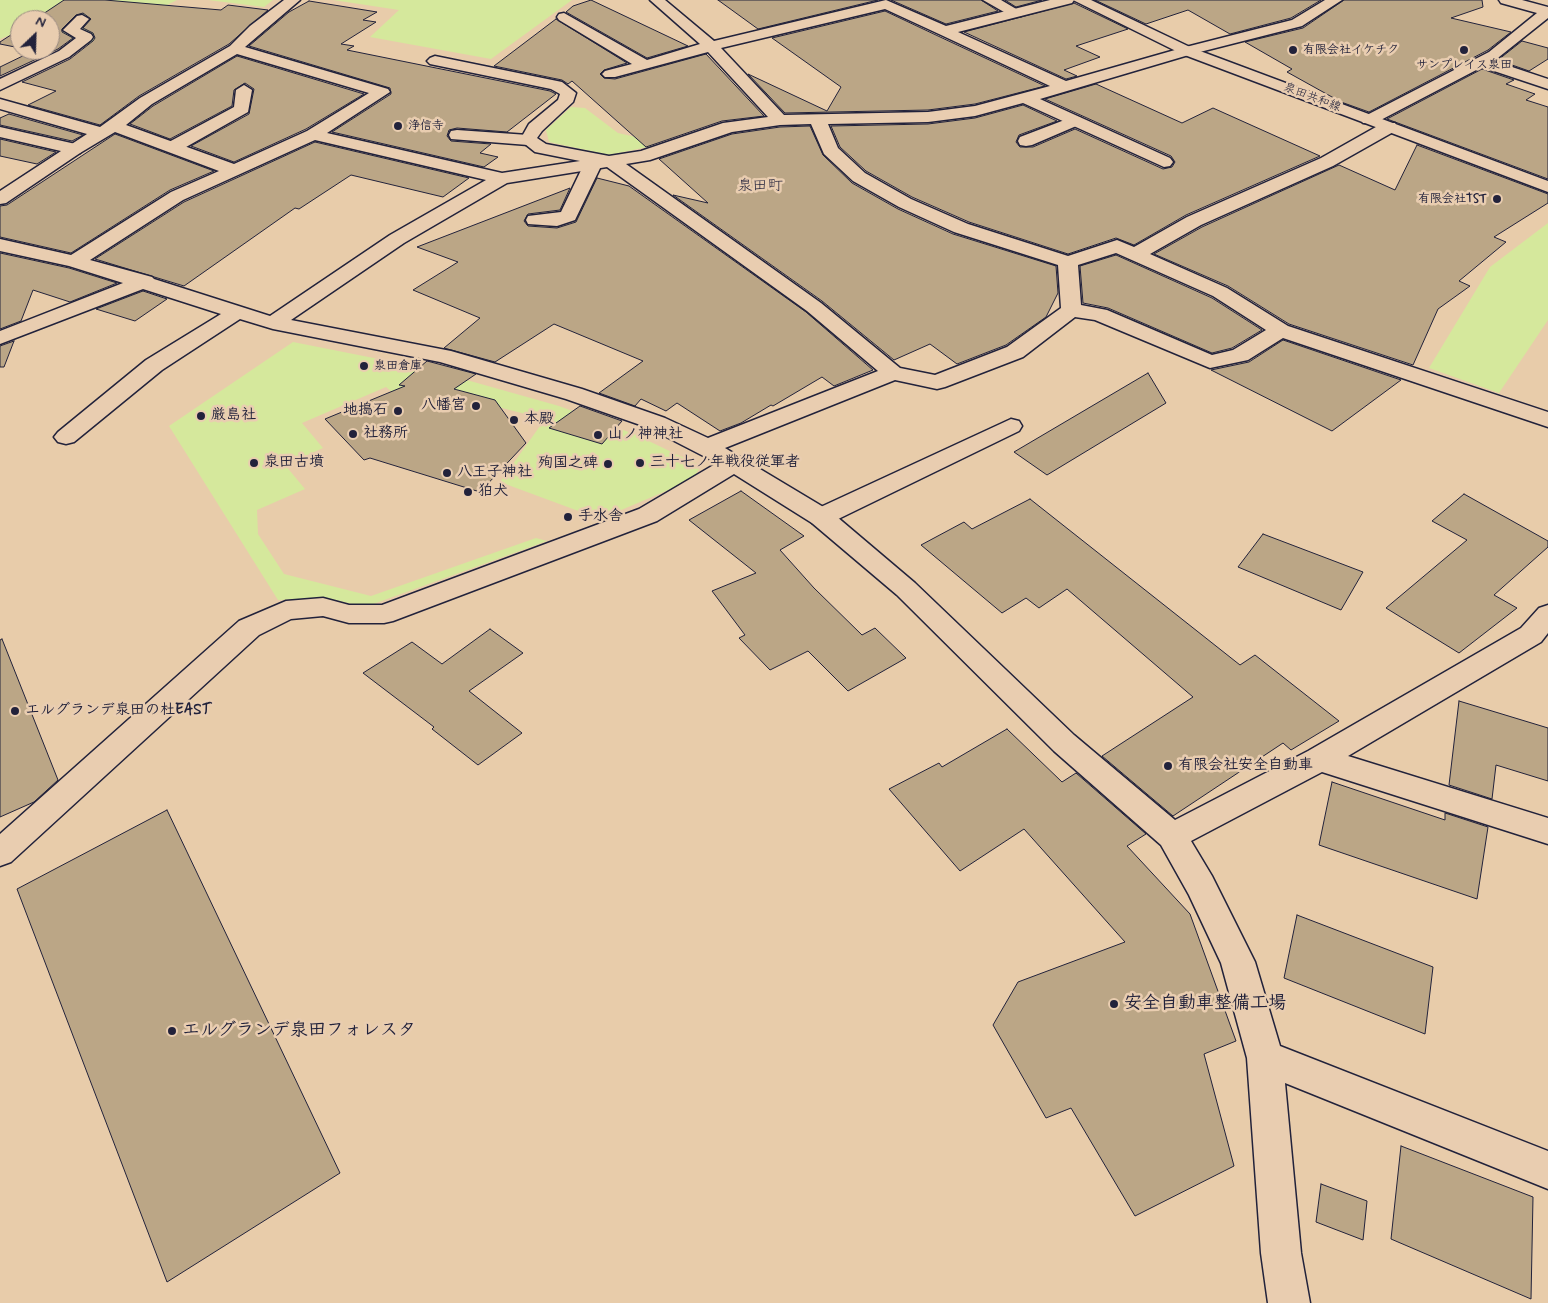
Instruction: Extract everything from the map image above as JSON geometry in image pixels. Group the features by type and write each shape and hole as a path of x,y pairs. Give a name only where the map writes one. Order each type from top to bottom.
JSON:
{"street":[{"path":"0,199 107,129 146,101 235,49 254,29 293,0"},
{"path":"657,0 712,46 780,120"},
{"path":"990,0 1016,13"},
{"path":"944,31 1067,0"},
{"name":"泉田共和線","path":"1080,0 1187,51 1548,188"},
{"path":"313,135 502,178 644,156 729,127 780,120 928,117 974,111 1187,51 1297,23 1335,0"},
{"path":"1506,0 1548,11"},
{"path":"610,74 712,46 887,4 1063,86"},
{"path":"1369,120 1494,55 1548,11"},
{"path":"564,17 645,65"},
{"path":"0,85 64,54 86,37 70,30 82,19"},
{"path":"74,261 177,196 313,135 382,92 235,49"},
{"path":"434,61 556,85 568,93 565,102 535,128 528,140"},
{"path":"1481,62 1548,84"},
{"path":"173,147 242,109 244,90"},
{"path":"1025,98 1164,162"},
{"path":"0,104 107,129 173,147 234,170"},
{"path":"818,120 830,150 859,177 904,203 961,228 1068,262 1117,246 1220,292 1281,330 1548,420"},
{"path":"1026,141 1075,121"},
{"path":"1135,254 1194,221 1327,162 1389,127"},
{"path":"0,132 74,149"},
{"path":"457,135 528,140 541,148 602,163 814,307 893,373 937,382 1015,352 1071,310 1100,314 1210,362 1240,355 1281,330"},
{"path":"535,220 557,220 568,216 602,163"},
{"path":"273,322 397,239 502,178"},
{"path":"0,245 74,261 145,281 273,322 443,356 556,388 657,423 707,447 821,516 906,589 1064,742 1172,836 1201,886 1238,962 1265,1058 1281,1253 1289,1303"},
{"path":"1068,262 1071,310"},
{"path":"0,338 145,281"},
{"path":"66,437 154,366 238,312"},
{"path":"707,447 893,373"},
{"path":"821,516 1010,426"},
{"path":"0,853 249,628 286,610 323,607 349,614 384,614 648,515 733,464"},
{"path":"1172,836 1319,759 1531,635 1548,615"},
{"path":"1319,759 1548,831"},
{"path":"1265,1058 1548,1170"}],"green space":[{"path":"0,0 177,0 87,45 60,39 60,10 10,10 10,35 0,39"},
{"path":"208,0 273,0 264,7"},
{"path":"333,0 572,0 491,59 370,37 399,10"},
{"path":"571,107 585,108 618,133 649,140 652,146 609,155 549,142 546,130"},
{"path":"1548,223 1548,320 1499,393 1429,368 1490,267"},
{"path":"293,342 424,368 559,406 634,434 701,466 692,480 600,519 500,482 545,419 498,407 446,438 386,387 302,423 323,448 285,465 305,489 257,510 258,534 284,574 371,596 536,538 547,541 365,607 327,598 278,600 169,426"}],"building":[{"path":"64,0 105,0 221,10 228,5 268,10 229,44 139,96 100,125 28,105 56,91 22,82 70,59 95,38 93,33 83,28 91,19 83,13 76,15 62,29 62,32 73,38 60,48 60,10 49,10"},
{"path":"591,0 688,46 647,58 566,12 573,6"},
{"path":"718,0 878,0 758,29"},
{"path":"891,0 981,0 998,11 946,24"},
{"path":"1005,0 1042,0 1016,7"},
{"path":"1095,0 1321,0 1291,18 1230,34 1188,10 1146,24"},
{"path":"1344,0 1482,0 1483,7 1451,18 1511,32 1488,50 1369,112 1341,102 1287,72 1292,69 1245,42 1303,28"},
{"path":"309,1 377,12 363,20 376,22 341,44 354,46 347,50 550,91 556,94 507,132 457,128 449,130 447,136 451,141 491,144 480,153 498,157 484,167 332,132 391,94 390,88 249,46 289,12"},
{"path":"1074,3 1128,29 1076,46 1100,57 1064,70 1077,76 1066,79 964,32"},
{"path":"885,11 1045,86 975,104 928,110 785,113 748,74 827,111 841,87 772,38"},
{"path":"556,19 627,63 604,70 600,74 604,78 615,79 706,54 764,116 722,121 646,147 572,81 568,84 562,80 494,66"},
{"path":"10,36 10,46 0,44 0,42"},
{"path":"1522,41 1548,48 1548,59 1529,71 1498,60"},
{"path":"237,56 364,94 306,129 234,162 191,146 249,114 254,89 245,83 234,90 232,106 170,139 130,124 153,106"},
{"path":"14,60 34,60 0,76 0,67"},
{"path":"1482,69 1514,80 1506,84 1535,94 1526,100 1548,107 1548,179 1387,119"},
{"path":"1096,84 1182,123 1213,108 1320,156 1186,215 1134,245 1116,238 1068,254 969,222 912,197 866,171 840,147 831,126 928,124 975,118 1023,105 1057,121 1019,135 1016,142 1020,147 1033,147 1075,129 1163,169 1172,167 1175,162 1171,156 1045,99"},
{"path":"9,114 83,135 72,141 0,125 0,118"},
{"path":"810,126 823,155 852,183 898,209 953,234 1056,266 1058,293 1046,317 1006,345 957,364 930,344 894,360 822,301 673,195 708,203 659,159 732,134 780,127"},
{"path":"115,134 214,171 170,190 71,253 0,237 0,206 7,205"},
{"path":"0,139 56,152 37,164 0,156"},
{"path":"315,142 469,178 443,197 351,175 299,209 295,208 184,286 95,259 184,202"},
{"path":"1417,145 1548,194 1548,203 1494,237 1506,242 1459,281 1470,286 1438,309 1413,365 1289,324 1228,286 1154,254 1202,227 1339,165 1395,190"},
{"path":"597,178 629,186 806,312 873,370 834,386 822,377 741,423 720,431 677,403 666,411 641,399 635,406 599,393 643,361 554,324 495,362 444,348 480,318 413,290 458,262 417,247 570,188 560,210 528,214 524,221 528,226 557,228 576,222"},
{"path":"0,253 69,268 117,283 70,302 33,290 21,321 0,329"},
{"path":"1116,255 1212,298 1262,330 1232,348 1212,353 1108,308 1083,303 1080,266"},
{"path":"143,291 167,299 135,321 96,309"},
{"path":"1283,340 1401,380 1332,431 1211,370 1249,362"},
{"path":"14,341 4,367 0,367 0,346"},
{"path":"427,361 476,374 454,389 495,400 526,443 480,492 370,458 364,460 325,419 405,386 399,385"},
{"path":"1148,373 1166,403 1047,475 1014,452"},
{"path":"580,406 622,421 602,444 549,428"},
{"path":"741,491 804,536 780,550 814,588 862,635 875,628 906,658 848,691 808,651 770,670 739,638 745,635 712,591 756,573 689,520"},
{"path":"1464,494 1548,541 1548,547 1494,595 1517,608 1459,653 1386,608 1467,540 1432,521"},
{"path":"1030,499 1240,665 1255,655 1339,721 1291,750 1283,743 1173,816 1102,756 1193,697 1067,589 1039,608 1026,598 1002,613 921,545 964,522 972,529"},
{"path":"1263,534 1363,572 1341,610 1238,567"},
{"path":"490,629 523,653 469,691 522,733 478,765 432,729 434,727 363,673 412,642 442,664"},
{"name":"エルグランデ泉田の杜EAST","path":"2,639 58,780 34,802 0,817 0,640"},
{"path":"1459,701 1548,728 1548,781 1496,765 1492,799 1449,785"},
{"path":"1007,729 1062,782 1076,773 1146,834 1127,846 1190,914 1236,1041 1204,1054 1234,1166 1135,1216 1071,1108 1046,1118 993,1025 1018,982 1125,942 1024,829 960,871 889,789 939,763 942,767"},
{"path":"1332,782 1445,820 1445,813 1488,827 1477,899 1319,845"},
{"name":"エルグランデ泉田フォレスタ","path":"167,810 340,1173 167,1282 17,889"},
{"path":"1297,915 1433,967 1425,1034 1284,978"},
{"path":"1401,1146 1533,1197 1531,1299 1391,1239"},
{"path":"1321,1184 1367,1201 1363,1240 1316,1222"}],"place":[{"name":"有限会社イケチク","path":"1293,50"},
{"name":"サンプレイス泉田","path":"1464,50"},
{"name":"浄信寺","path":"398,126"},
{"name":"有限会社TST","path":"1497,199"},
{"name":"泉田倉庫","path":"364,366"},
{"name":"八幡宮","path":"476,406"},
{"name":"地搗石","path":"398,411"},
{"name":"厳島社","path":"201,416"},
{"name":"本殿","path":"514,420"},
{"name":"社務所","path":"353,434"},
{"name":"山ノ神神社","path":"598,435"},
{"name":"泉田古墳","path":"254,463"},
{"name":"三十七ノ年戦役従軍者","path":"640,463"},
{"name":"殉国之碑","path":"608,464"},
{"name":"八王子神社","path":"447,473"},
{"name":"狛犬","path":"468,492"},
{"name":"手水舎","path":"568,517"},
{"name":"エルグランデ泉田の杜EAST","path":"15,711"},
{"name":"有限会社安全自動車","path":"1168,766"},
{"name":"安全自動車整備工場","path":"1114,1004"},
{"name":"エルグランデ泉田フォレスタ","path":"172,1031"}],"district":[{"name":"泉田町","path":"760,187"}]}
